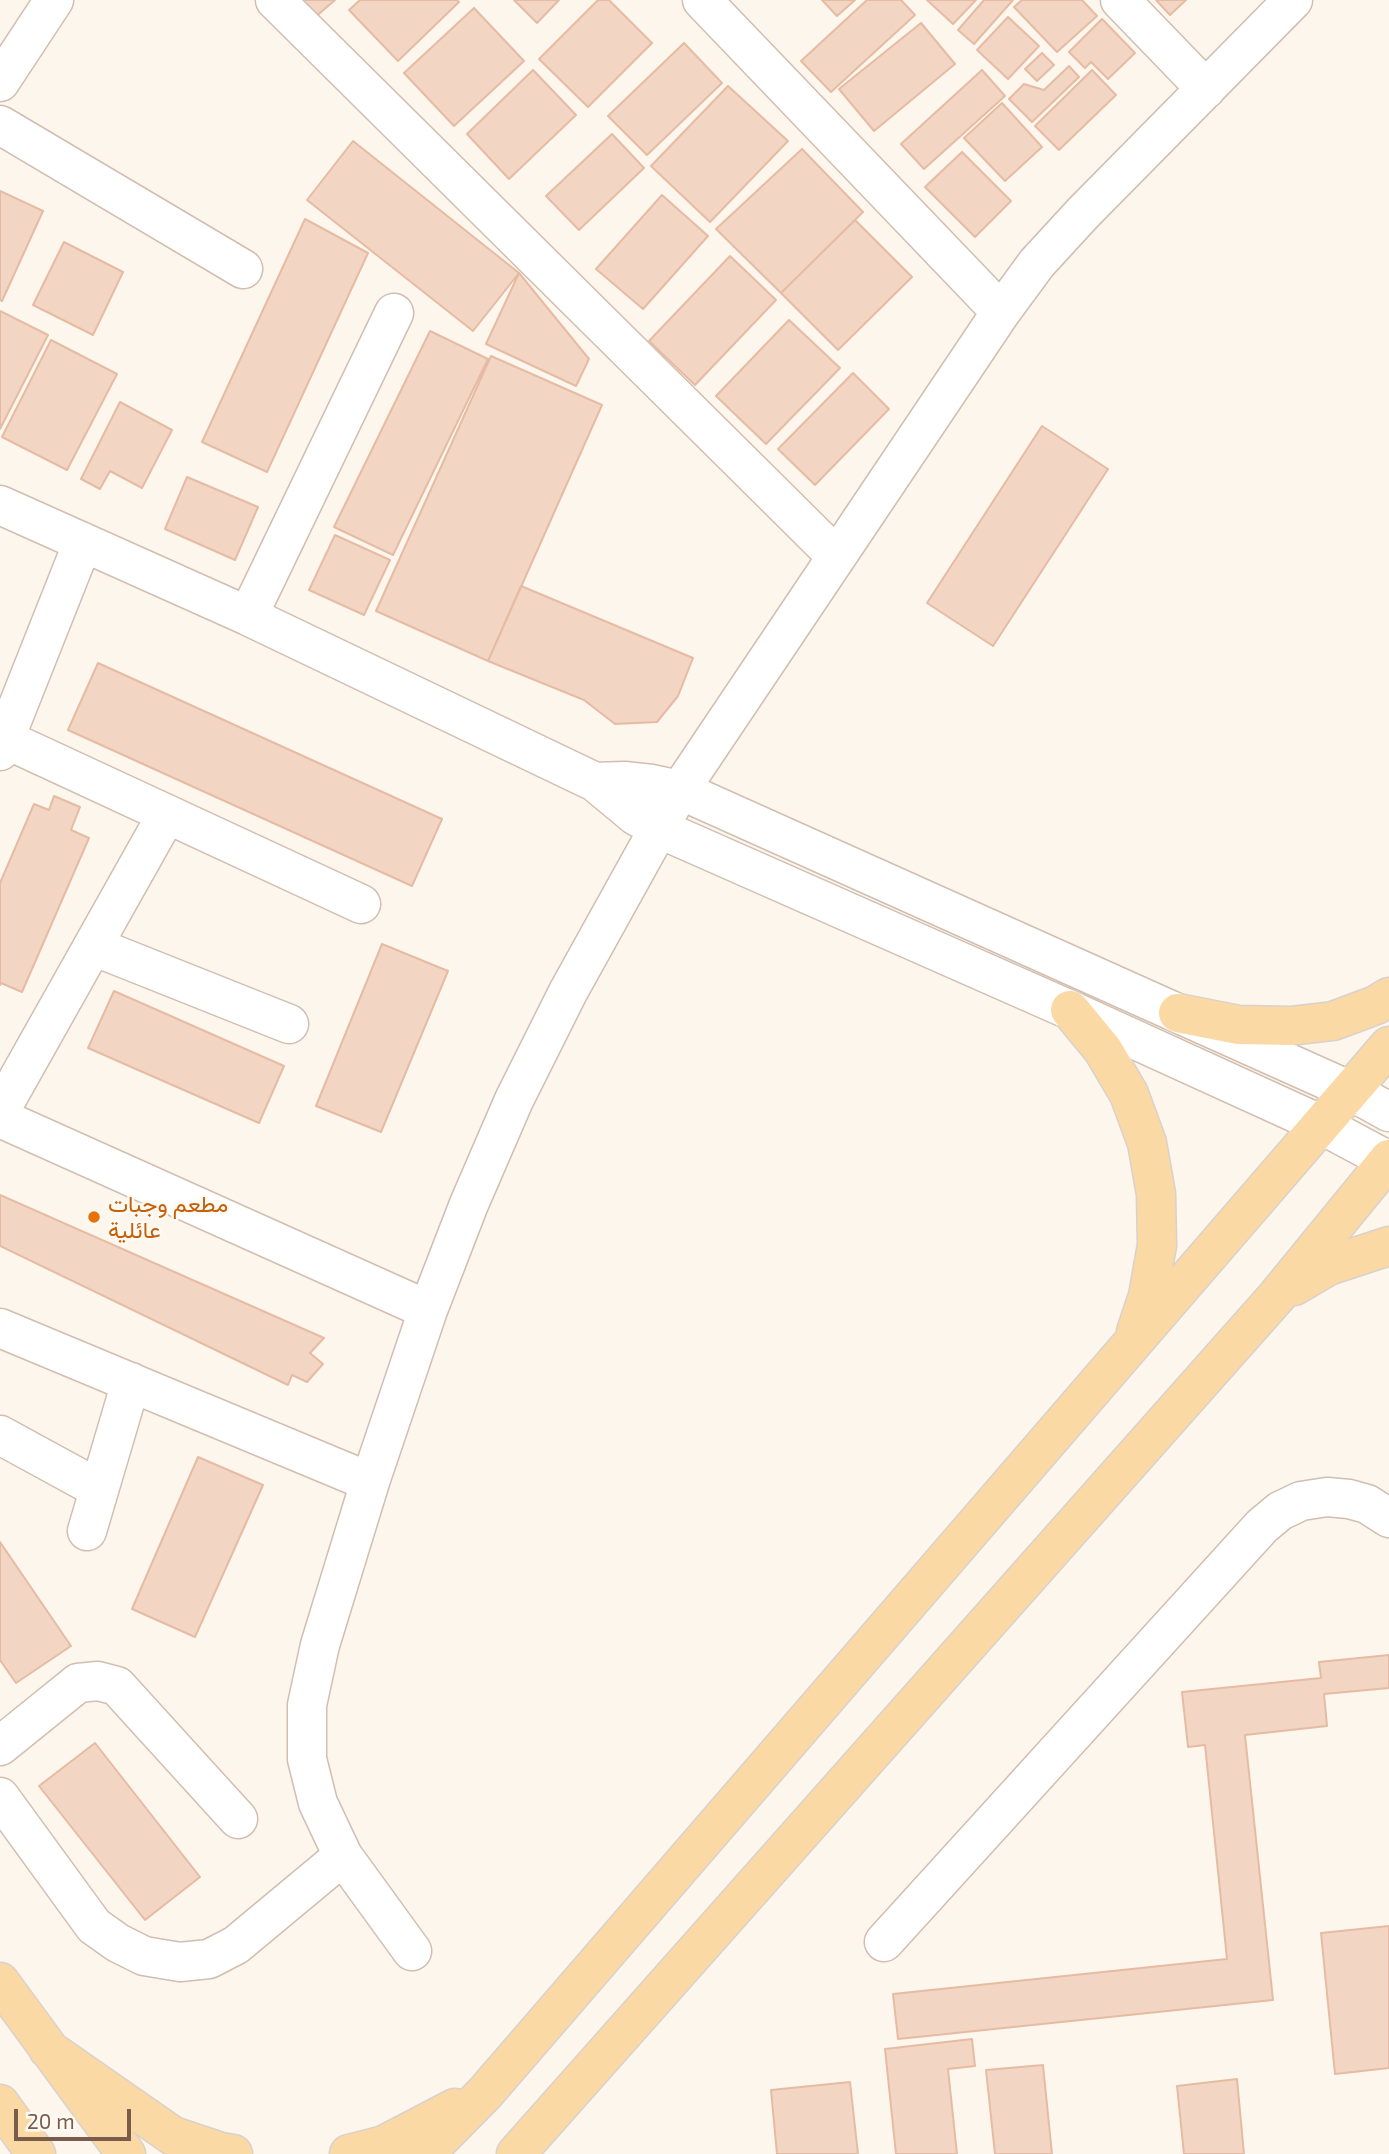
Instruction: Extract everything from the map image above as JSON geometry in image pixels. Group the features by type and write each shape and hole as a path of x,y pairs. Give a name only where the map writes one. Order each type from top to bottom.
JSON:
{"main road":[{"path":"1178,1013 1239,1025 1290,1026 1333,1021 1376,1005 1389,997"},
{"path":"1070,1010 1103,1050 1129,1094 1149,1155 1156,1194 1157,1245 1149,1296 1132,1345"},
{"path":"425,2154 485,2093 1389,1046"},
{"path":"516,2154 1277,1296 1389,1160"},
{"path":"1277,1296 1328,1266 1389,1246"},
{"path":"0,1982 126,2154"},
{"path":"48,2049 173,2136 233,2154"},
{"path":"349,2154 384,2145 485,2093"},
{"path":"0,2104 36,2154"}],"street":[{"path":"0,82 54,0"},
{"path":"275,0 836,556"},
{"path":"702,0 1001,312"},
{"path":"1121,0 1206,89"},
{"path":"412,1951 343,1856 318,1803 307,1759 307,1705 320,1645 370,1482 428,1310 469,1204 514,1100 568,992 681,790 1001,312 1037,264 1083,213 1293,0"},
{"path":"0,125 243,269"},
{"path":"248,615 394,313"},
{"path":"0,505 248,615 595,782 636,816 660,829 1070,1010 1320,1124 1389,1160"},
{"path":"83,542 2,745 167,814 361,904"},
{"path":"595,782 652,783 681,790 1351,1091 1389,1112"},
{"path":"0,1111 167,814"},
{"path":"93,946 289,1024"},
{"path":"0,1118 428,1310"},
{"path":"0,1328 370,1482"},
{"path":"87,1531 131,1382"},
{"path":"0,1435 99,1489"},
{"path":"884,1942 1262,1526 1280,1511 1301,1501 1327,1497 1358,1502 1389,1518"},
{"path":"0,1746 78,1683 97,1681 117,1686 238,1819"},
{"path":"0,1797 94,1926 118,1943 144,1956 180,1962 209,1959 236,1945 343,1856"}],"building":[{"path":"296,0 335,0 313,19"},
{"path":"360,0 459,2 398,61 349,10"},
{"path":"514,0 559,0 537,23"},
{"path":"598,0 609,0 652,43 588,107 539,59"},
{"path":"822,0 855,0 837,16"},
{"path":"867,0 901,0 915,15 831,92 801,61"},
{"path":"927,0 976,0 953,24"},
{"path":"984,0 1013,0 974,44 958,30"},
{"path":"1022,0 1082,0 1097,16 1057,52 1014,7"},
{"path":"1156,0 1186,0 1170,15"},
{"path":"474,8 524,61 454,126 404,73"},
{"path":"1008,17 1039,46 1008,79 977,50"},
{"path":"1102,19 1135,53 1108,79 1091,62 1085,68 1069,52"},
{"path":"921,23 955,64 874,131 839,89"},
{"path":"684,43 722,83 647,155 608,116"},
{"path":"1042,53 1054,65 1037,81 1025,69"},
{"path":"1069,66 1079,77 1032,122 1009,99 1024,84 1044,90"},
{"path":"533,70 576,115 509,179 467,134"},
{"path":"982,70 1005,96 924,169 901,144"},
{"path":"1092,70 1116,95 1059,150 1035,126"},
{"path":"728,86 788,141 710,222 651,166"},
{"path":"1002,103 1042,147 1005,181 964,138"},
{"path":"612,134 644,168 579,230 546,196"},
{"path":"353,141 519,273 473,331 307,200"},
{"path":"802,149 863,212 781,293 716,229"},
{"path":"962,152 1011,201 975,237 925,187"},
{"path":"0,191 43,211 2,301 0,300"},
{"path":"662,195 708,236 643,309 596,269"},
{"path":"305,219 368,253 267,472 202,442"},
{"path":"855,220 912,277 838,350 781,293"},
{"path":"64,242 123,272 93,335 33,305"},
{"path":"730,256 776,300 695,385 649,341"},
{"path":"519,273 589,359 576,386 486,344"},
{"path":"0,311 48,335 0,429"},
{"path":"789,320 840,368 766,444 716,396"},
{"path":"430,331 488,359 393,555 334,527"},
{"path":"51,340 117,374 67,470 2,437"},
{"path":"491,356 602,405 488,661 376,611"},
{"path":"853,373 889,409 815,485 778,449"},
{"path":"120,402 172,430 142,488 110,471 100,489 81,479"},
{"path":"1042,426 1108,469 993,646 927,603"},
{"path":"187,477 258,507 235,560 165,529"},
{"path":"335,535 390,560 364,615 309,590"},
{"path":"521,586 693,658 678,696 657,722 615,724 584,700 488,661"},
{"path":"98,663 442,819 412,886 68,730"},
{"path":"54,796 80,807 71,830 89,838 22,992 1,983 0,985 0,883 34,804 49,810"},
{"path":"382,944 448,971 381,1132 316,1106"},
{"path":"114,991 284,1066 259,1123 88,1048"},
{"path":"0,1195 324,1338 310,1353 323,1364 307,1382 292,1375 288,1385 0,1246"},
{"path":"198,1457 263,1485 195,1637 132,1609"},
{"path":"0,1542 71,1646 16,1683 0,1660"},
{"path":"1389,1655 1389,1688 1324,1694 1327,1726 1245,1735 1273,2000 898,2039 893,1994 1227,1959 1205,1745 1188,1747 1182,1692 1321,1678 1319,1662"},
{"path":"95,1743 200,1877 145,1920 39,1786"},
{"path":"1389,1926 1389,2068 1335,2074 1321,1933"},
{"path":"972,2039 975,2066 948,2069 957,2154 896,2154 885,2049"},
{"path":"1043,2065 1052,2154 995,2154 986,2070"},
{"path":"1237,2079 1244,2154 1184,2154 1177,2086"},
{"path":"850,2082 858,2154 777,2154 771,2090"}],"place":[{"name":"مطعم وجبات عائلية","path":"94,1217"}]}
